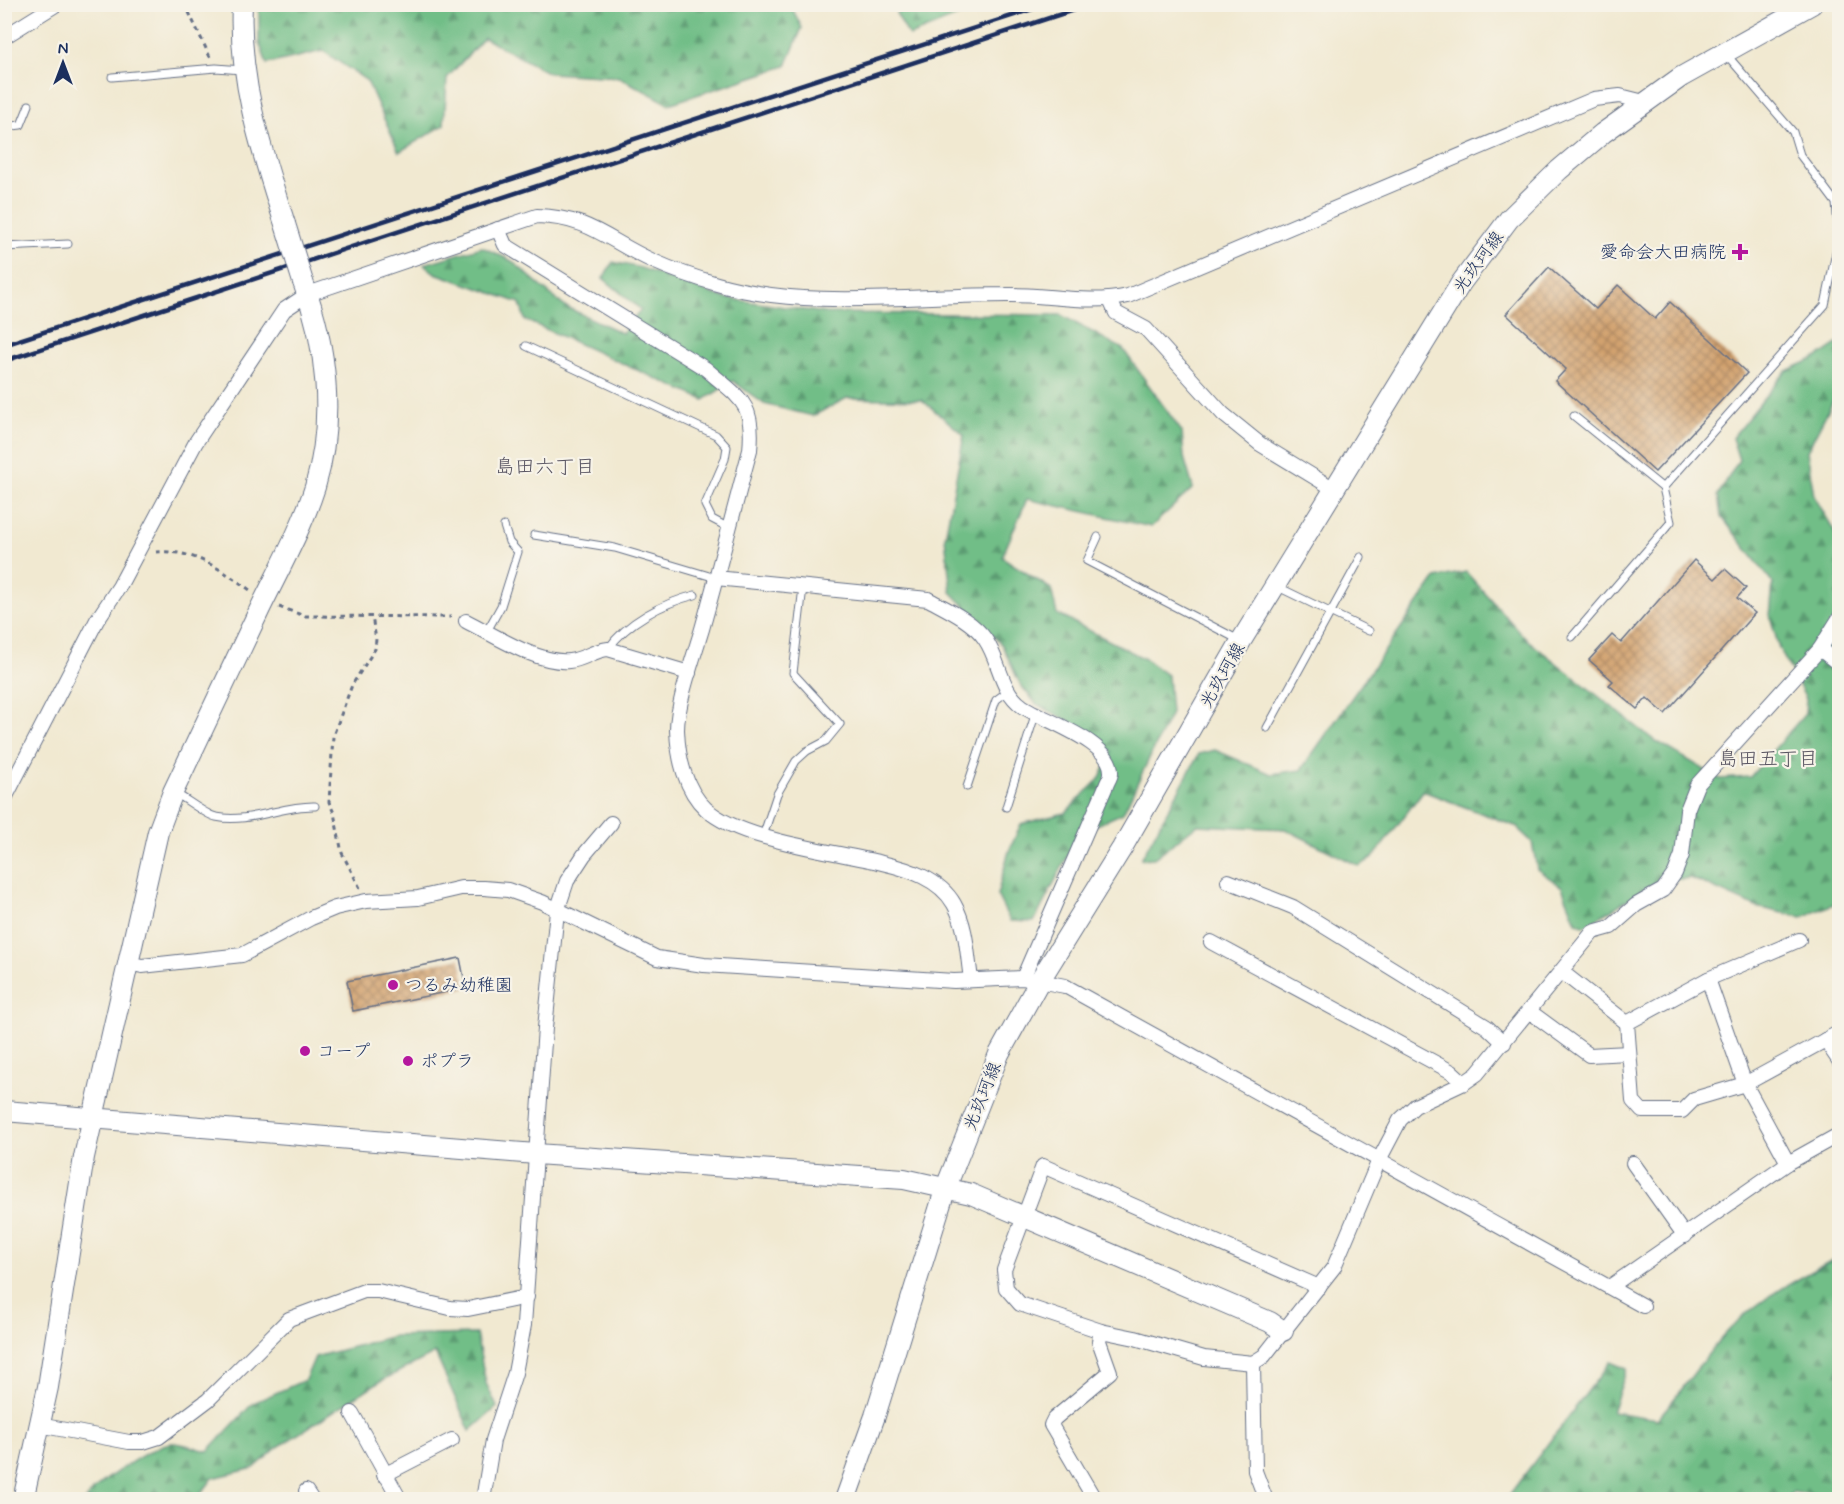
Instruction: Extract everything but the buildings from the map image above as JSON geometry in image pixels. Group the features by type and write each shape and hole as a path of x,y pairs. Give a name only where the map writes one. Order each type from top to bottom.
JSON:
{"street":[{"path":"4,37 57,4"},
{"path":"23,1500 48,1387 92,1119 158,832 173,792 306,511 323,453 325,364 321,335 260,143 244,70 242,4"},
{"name":"光玖珂線","path":"845,1500 875,1416 946,1187 999,1054 1032,979 1122,848 1241,641 1455,293 1509,219 1559,170 1644,102 1681,77 1812,4"},
{"path":"4,800 98,620 137,554 196,442 284,310 306,288 537,216 562,217 589,226 653,261 717,284 760,293 800,297 946,298 1006,295 1110,300 1128,296 1594,99 1620,96 1644,102"},
{"path":"498,229 505,245 706,369 733,392 749,412 750,450 689,674 677,728 680,755 687,783 704,808 722,821 763,836 904,868 931,880 953,902 966,931 971,979"},
{"path":"1110,300 1116,313 1146,329 1222,414 1260,444 1334,489"},
{"path":"716,578 928,599 952,612 983,636 1012,699 1035,715 1094,743 1107,759 1111,772 1032,979"},
{"path":"1318,1287 1043,1166 1004,1270 1006,1288 1020,1304 1101,1331 1135,1338 1204,1358 1253,1363 1264,1356 1334,1267 1379,1160 1400,1120 1415,1106 1464,1083 1477,1074 1593,932 1611,927 1636,904 1664,890 1675,873 1682,855 1687,810 1697,785 1820,650 1839,617"},
{"path":"466,621 526,651 559,662 572,661 597,650 608,650 689,674"},
{"path":"1820,650 1839,665"},
{"path":"483,1500 493,1440 515,1373 527,1297 536,1154 557,911 567,881 584,855 611,823"},
{"path":"1228,881 1293,907 1487,1027 1504,1043"},
{"path":"128,963 142,966 242,955 311,918 335,908 366,901 418,898 461,888 484,888 507,890 542,902 657,958 704,965 943,980 1032,979 1065,986 1611,1286 1643,1306"},
{"path":"1627,1023 1708,979 1799,940"},
{"path":"1211,942 1452,1072 1464,1083"},
{"path":"1562,972 1627,1023 1633,1101 1642,1111 1682,1111 1694,1099 1745,1084 1839,1032"},
{"path":"1708,979 1745,1084 1788,1163"},
{"path":"1529,1011 1589,1055 1629,1053"},
{"path":"1825,1040 1839,1062"},
{"path":"4,1111 536,1154 904,1179 946,1187 1023,1216 1270,1322 1283,1331"},
{"path":"1611,1286 1788,1163 1839,1134"},
{"path":"1633,1163 1685,1236"},
{"path":"39,1425 129,1442 143,1442 159,1437 208,1400 289,1319 364,1291 378,1291 450,1308 468,1308 527,1297"},
{"path":"1095,1500 1051,1425 1054,1419 1110,1372 1100,1341 1101,1331"},
{"path":"1253,1363 1255,1471 1266,1500"},
{"path":"352,1413 384,1475 400,1500"},
{"path":"384,1475 452,1440"}],"lane":[{"path":"1663,488 1825,305 1839,238 1836,203 1800,155 1793,132 1725,52"},
{"path":"112,77 216,68 244,70"},
{"path":"4,127 21,125 29,105"},
{"path":"4,247 68,244"},
{"path":"526,346 716,435 727,447 725,459 705,505 712,519 729,528"},
{"path":"1572,637 1671,522 1663,488 1574,416"},
{"path":"487,631 501,606 518,552 509,542 504,526"},
{"path":"534,536 615,548 716,578"},
{"path":"1098,537 1087,561 1241,641"},
{"path":"1266,728 1361,557"},
{"path":"1276,586 1369,631"},
{"path":"763,836 777,794 796,761 807,751 826,741 840,724 793,674 803,587"},
{"path":"608,650 617,637 667,602 695,595"},
{"path":"967,788 996,700 1008,691"},
{"path":"1006,807 1035,715"},
{"path":"173,792 215,818 250,817 302,806 315,806"}],"path":[{"path":"185,4 216,68"},
{"path":"137,554 169,551 196,556 264,600 305,616 449,617 466,621"},
{"path":"366,901 342,853 334,813 329,802 333,736 341,709 352,685 375,649 376,639 372,617"}],"green space":[{"path":"790,4 802,28 786,66 669,104 619,77 549,73 484,38 447,78 444,125 399,152 367,81 323,51 267,64 259,42 259,5"},
{"path":"911,4 987,5 909,36 896,13"},
{"path":"482,247 512,261 564,306 622,333 641,310 603,278 613,262 641,268 725,298 825,313 1061,315 1123,349 1182,432 1184,457 1193,488 1151,527 1027,499 1002,557 1051,589 1057,614 1145,659 1168,676 1171,713 1123,813 1080,832 1034,922 1010,921 997,895 1009,851 1021,824 1065,813 1100,778 1112,752 1092,733 1036,704 1020,684 1002,645 951,592 945,537 964,435 922,400 847,398 813,416 764,404 733,381 704,400 525,320 520,303 435,273 424,264"},
{"path":"1839,343 1839,398 1834,399 1807,451 1814,496 1839,539 1840,680 1837,682 1840,685 1839,902 1802,917 1756,907 1691,878 1658,881 1585,926 1576,922 1562,887 1537,869 1532,842 1515,826 1423,791 1373,858 1359,866 1285,829 1197,825 1154,858 1141,859 1199,754 1215,750 1271,774 1301,770 1436,578 1466,572 1525,638 1651,738 1720,779 1750,777 1805,714 1806,699 1779,648 1770,616 1773,583 1721,516 1718,495 1739,460 1732,438 1786,371 1818,357"},
{"path":"1839,1251 1839,1499 1793,1492 1784,1500 1506,1499 1610,1362 1627,1369 1612,1412 1657,1419 1733,1325 1767,1298 1836,1258"},
{"path":"476,1334 486,1383 497,1407 470,1431 435,1353 377,1383 278,1447 254,1468 213,1478 197,1499 86,1500 111,1476 163,1445 175,1443 208,1451 253,1403 305,1380 315,1357 394,1336"}],"railway":[{"path":"4,345 1048,4"},
{"path":"4,361 1092,4"}],"place":[{"name":"愛命会大田病院","path":"1740,252"},
{"name":"つるみ幼稚園","path":"393,985"},
{"name":"コープ","path":"305,1051"},
{"name":"ポプラ","path":"408,1061"}],"district":[{"name":"島田六丁目","path":"545,466"},
{"name":"島田五丁目","path":"1768,758"}]}
